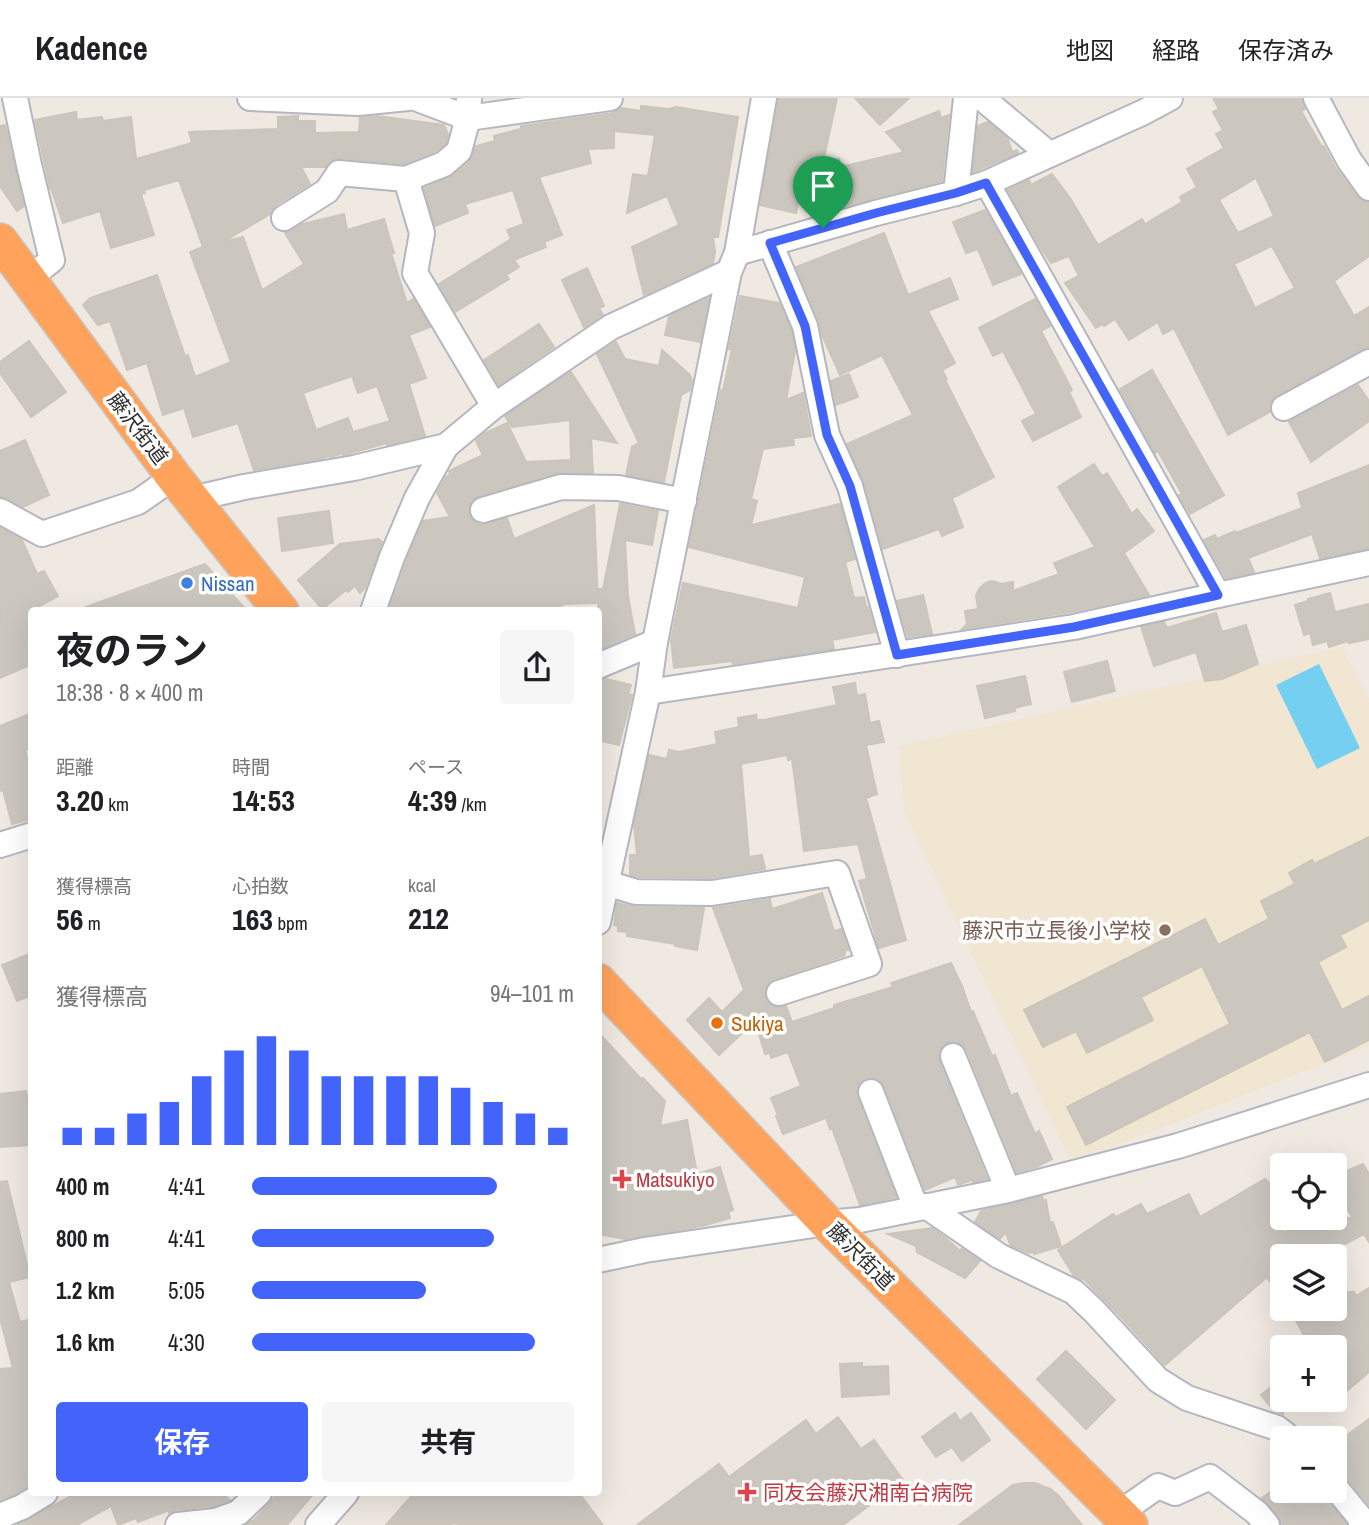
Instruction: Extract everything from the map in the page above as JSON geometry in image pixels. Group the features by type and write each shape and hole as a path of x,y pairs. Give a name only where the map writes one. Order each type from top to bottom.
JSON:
{"highway":[{"name":"藤沢街道","path":"0,241 183,488 278,607"},
{"name":"藤沢街道","path":"602,985 827,1223 1124,1520"}],"street":[{"path":"15,98 51,260 27,280"},
{"path":"250,98 358,103 408,98"},
{"path":"415,98 469,108 610,98"},
{"path":"956,193 966,98"},
{"path":"982,98 1049,154"},
{"path":"374,607 417,498 446,446 494,406 611,327 770,243 986,183 1170,98"},
{"path":"1316,98 1349,160 1369,188"},
{"path":"602,902 648,692 655,642 733,262 760,99"},
{"path":"284,218 327,191 339,173 406,178 444,164 459,152 469,108"},
{"path":"406,178 422,233 415,273 494,406"},
{"path":"986,183 1218,595"},
{"path":"770,243 805,326 827,435 850,486 897,655"},
{"path":"1284,408 1369,362"},
{"path":"0,512 42,534 183,488 244,487 354,468 446,446"},
{"path":"482,510 561,487 618,488 684,501"},
{"path":"648,692 1074,627 1369,563"},
{"path":"602,664 655,642"},
{"path":"0,845 28,836"},
{"path":"606,883 636,892 712,892 837,873 869,964 779,993"},
{"path":"953,1056 1008,1190"},
{"path":"602,1259 645,1250 860,1220 1008,1190 1178,1146 1369,1085"},
{"path":"871,1093 921,1207 999,1256 1074,1292 1158,1380 1187,1398 1270,1427"},
{"path":"1124,1520 1158,1486 1175,1493 1210,1477 1257,1513 1267,1525"},
{"path":"0,1516 40,1496"},
{"path":"178,1525 215,1521 238,1513 256,1496"},
{"path":"318,1525 343,1496"},
{"path":"1347,1501 1364,1521"}],"shaded area":[{"name":"藤沢市立長後小学校","path":"1342,647 1369,699 1369,1046 1072,1163 905,813 899,746"}],"water":[{"path":"1319,664 1360,748 1317,769 1276,685"}],"building":[{"path":"779,98 837,98 823,162 839,159 841,167 904,152 886,132 939,111 941,118 949,115 942,181 823,213 808,153 796,213 760,205"},
{"path":"855,98 909,98 880,125"},
{"path":"1213,98 1301,98 1305,109 1301,111 1322,147 1324,146 1335,167 1357,197 1369,203 1369,256 1334,281 1354,316 1369,307 1369,347 1277,395 1271,401 1270,412 1228,435 1174,328 1163,334 1158,322 1129,340 1115,319 1096,328 1065,283 1079,276 1069,256 1051,263 1008,190 1029,180 1031,185 1052,174 1098,245 1142,219 1145,224 1182,202 1180,197 1197,187 1187,169 1224,148 1216,134 1223,130 1213,112 1219,109","holes":["1256,178 1274,216 1238,233 1219,200","1272,246 1295,288 1255,308 1234,264"]},
{"path":"641,106 669,109 676,107 738,117 718,237 713,237 713,263 644,295 632,247 679,225 667,196 627,213 633,174 648,176 655,135 614,131 614,148 588,149 591,163 539,177 562,235 544,242 546,247 514,260 519,267 506,275 509,279 455,312 439,284 511,239 507,230 524,224 513,190 465,204 468,213 435,226 424,188 453,176 469,162 476,146 495,141 494,136 521,129 521,126 612,113 621,108 641,111"},
{"path":"76,112 77,120 102,117 103,121 131,117 136,159 192,143 189,132 278,129 278,117 298,116 298,121 315,121 315,133 359,132 360,118 377,116 444,125 448,134 446,143 436,151 404,164 340,158 332,160 325,167 301,167 310,184 276,205 270,214 223,242 243,237 262,290 304,264 285,233 303,224 344,214 347,230 384,219 394,253 391,253 407,303 413,299 430,327 409,335 426,378 409,384 425,436 343,455 254,470 238,423 193,437 184,408 163,415 147,363 127,370 110,321 98,325 83,305 90,298 157,275 195,377 231,362 190,252 203,247 179,180 144,190 145,193 141,194 154,235 111,248 100,211 63,223 50,188 35,120","holes":["352,376 358,393 377,386 390,421 353,432 348,418 316,430 303,393"]},
{"path":"988,122 1008,139 1012,152 1017,150 1018,153 973,172 978,126"},
{"path":"5,125 24,206 17,211 0,186 0,126"},
{"path":"985,210 1021,274 993,285 978,249 966,253 953,222"},
{"path":"884,233 908,295 950,278 958,299 928,311 955,363 942,370 947,379 945,380 994,477 952,498 963,527 942,536 939,529 883,549 864,482 847,444 913,415 882,355 840,375 796,267"},
{"path":"587,268 604,306 599,308 603,315 584,327 562,280"},
{"path":"740,296 779,303 791,330 795,351 786,400 803,393 811,436 793,438 794,445 763,449 751,499 757,501 751,525 840,504 855,559 845,562 854,598 864,597 875,632 832,640 834,649 733,664 732,661 674,668 671,640 683,583 798,608 805,577 689,547 732,349 729,349"},
{"path":"709,298 700,342 665,335 669,316"},
{"path":"1035,299 1050,326 1041,331 1072,390 1069,392 1081,417 1033,441 1022,421 1036,414 1003,351 993,356 979,328"},
{"path":"539,324 554,347 499,385 484,360"},
{"path":"29,341 66,392 31,417 0,373 0,362"},
{"path":"616,342 625,359 659,366 662,350 690,375 690,390 681,395 664,482 626,475 632,447 639,443 597,354"},
{"path":"1152,370 1224,495 1190,514 1158,451 1155,453 1120,389"},
{"path":"571,372 617,443 591,438 593,473 557,473 479,496 472,500 469,506 473,521 480,525 507,518 514,539 594,505 598,603 565,604 557,607 390,607 423,521 450,517 437,493 450,475 449,471 483,455 476,441 483,434 507,423 526,462 571,460 570,420 512,427 505,416"},
{"path":"849,374 858,397 836,405 831,381"},
{"path":"1358,385 1369,401 1369,421 1311,462 1289,422"},
{"path":"25,440 49,495 23,507 0,496 0,451"},
{"path":"1094,464 1102,476 1107,473 1132,514 1137,509 1154,531 1124,553 1149,595 1071,612 962,629 967,624 965,611 978,609 976,596 984,584 990,581 1001,584 1013,582 1013,591 1059,574 1054,563 1095,547 1058,487"},
{"path":"1369,465 1369,549 1320,558 1312,534 1248,558 1254,572 1226,578 1204,540 1215,535 1217,539 1235,531 1236,533 1302,508 1298,493"},
{"path":"620,504 658,511 652,545 625,540 628,596 635,634 602,648 602,607 598,607 598,589 603,589"},
{"path":"329,511 333,543 282,551 278,518"},
{"path":"0,528 22,540 37,574 44,571 58,596 38,607 28,607 28,666 0,678"},
{"path":"379,539 382,542 365,588 360,593 355,586 325,607 320,607 298,580 340,544"},
{"name":"Nissan","path":"205,564 243,607 86,607"},
{"path":"1330,593 1335,612 1369,604 1369,639 1348,641 1329,647 1327,641 1313,645 1310,633 1304,635 1295,605"},
{"path":"923,595 932,634 908,637 897,601"},
{"path":"1216,613 1222,632 1246,625 1258,664 1222,679 1205,681 1196,652 1154,666 1141,627 1164,622 1167,628"},
{"path":"1107,661 1115,691 1072,702 1064,672"},
{"path":"1025,676 1031,704 985,718 977,686"},
{"path":"602,680 631,685 628,694 632,695 619,745 602,741"},
{"path":"855,683 857,696 865,694 870,723 879,721 884,742 866,745 877,794 866,798 906,940 879,948 859,881 867,879 858,844 804,851 792,759 788,760 787,755 741,764 749,857 762,855 765,869 711,878 630,875 630,855 637,855 634,825 649,755 667,759 669,750 679,752 717,744 715,732 739,727 738,718 756,715 757,720 764,720 837,705 833,687"},
{"path":"28,715 28,749 25,750 28,761 28,820 12,824 3,790 0,791 0,726"},
{"path":"1369,837 1369,920 1340,935 1346,947 1318,962 1342,1010 1369,996 1369,1040 1325,1062 1310,1032 1086,1145 1067,1107 1230,1024 1202,966 1141,997 1153,1020 1087,1053 1076,1031 1043,1047 1024,1010 1205,919 1218,945 1269,919 1261,901 1295,884 1289,873 1312,860 1314,864"},
{"path":"822,893 834,931 841,929 848,950 844,956 768,983 764,991 769,1004 777,1008 786,1006 792,1022 834,1008 834,1005 893,987 891,983 951,963 992,1056 995,1055 1011,1096 1017,1093 1035,1134 1039,1131 1052,1159 1017,1172 967,1050 954,1041 942,1046 938,1053 939,1061 987,1179 958,1185 955,1177 925,1190 885,1087 874,1077 860,1082 856,1089 857,1097 896,1197 860,1205 826,1118 783,1134 771,1098 801,1086 788,1052 771,1058 770,1053 765,1054 755,1021 719,1055 687,1020 709,998 722,1012 744,990 713,908 770,899 772,909"},
{"path":"617,903 635,907 704,908 697,950 627,936 627,932 618,931 618,926 614,925"},
{"path":"28,955 28,997 17,1001 2,965"},
{"path":"602,1036 665,1101 660,1126 687,1120 697,1174 720,1167 733,1210 728,1212 730,1218 702,1226 625,1239 602,1235"},
{"path":"26,1091 28,1145 0,1147 0,1094"},
{"path":"1363,1164 1369,1174 1369,1242 1364,1234 1345,1244 1270,1244 1270,1282 1267,1277 1165,1365 1083,1278 1074,1276 1058,1250 1113,1214 1116,1217 1141,1204 1147,1214 1189,1194 1200,1217 1265,1179 1270,1183 1270,1230 1283,1230 1283,1233 1288,1230 1347,1230 1347,1218 1353,1218 1347,1209 1347,1171"},
{"path":"7,1181 28,1269 28,1277 9,1282 20,1322 28,1320 28,1486 0,1500 0,1369 13,1368 0,1318 0,1182"},
{"path":"1042,1196 1043,1200 1046,1200 1050,1223 1053,1222 1061,1246 1034,1254 1028,1253 1010,1245 1006,1232 1000,1239 975,1222 981,1211"},
{"path":"932,1228 960,1251 962,1248 980,1261 965,1278 917,1252 916,1246 888,1234"},
{"path":"1369,1288 1369,1372 1347,1391 1347,1335 1304,1335 1296,1321 1347,1321 1347,1292 1354,1292 1356,1296"},
{"path":"1066,1351 1115,1400 1086,1429 1037,1379"},
{"path":"862,1363 862,1367 888,1366 889,1394 842,1397 840,1364"},
{"path":"1270,1388 1270,1406 1261,1395"},
{"path":"955,1413 960,1421 971,1413 990,1440 962,1461 952,1447 936,1457 922,1437"},
{"path":"838,1417 861,1449 874,1440 903,1480 843,1525 637,1525 719,1464 729,1477 806,1420 816,1434"},
{"path":"1369,1419 1369,1505 1347,1478 1347,1435"},
{"path":"1035,1483 1050,1489 1082,1525 959,1525 1013,1485"},
{"path":"1270,1492 1270,1503 1330,1503 1347,1525 1282,1525 1278,1515 1262,1498"},
{"path":"71,1496 225,1496 230,1500 212,1506 169,1513 169,1510 138,1522 136,1518 118,1525 111,1506 77,1525 17,1525"},
{"path":"275,1496 311,1496 287,1525 246,1525"},
{"path":"411,1496 581,1496 603,1525 452,1523 386,1525"}],"place":[{"name":"Nissan","path":"187,583"},
{"name":"藤沢市立長後小学校","path":"1165,930"},
{"name":"Sukiya","path":"717,1023"},
{"name":"Matsukiyo","path":"622,1179"},
{"name":"同友会藤沢湘南台病院","path":"747,1492"}],"route":[{"path":"986,183 1218,595 1074,627 897,655 850,486 827,435 805,326 770,243 823,228 986,183"}]}
